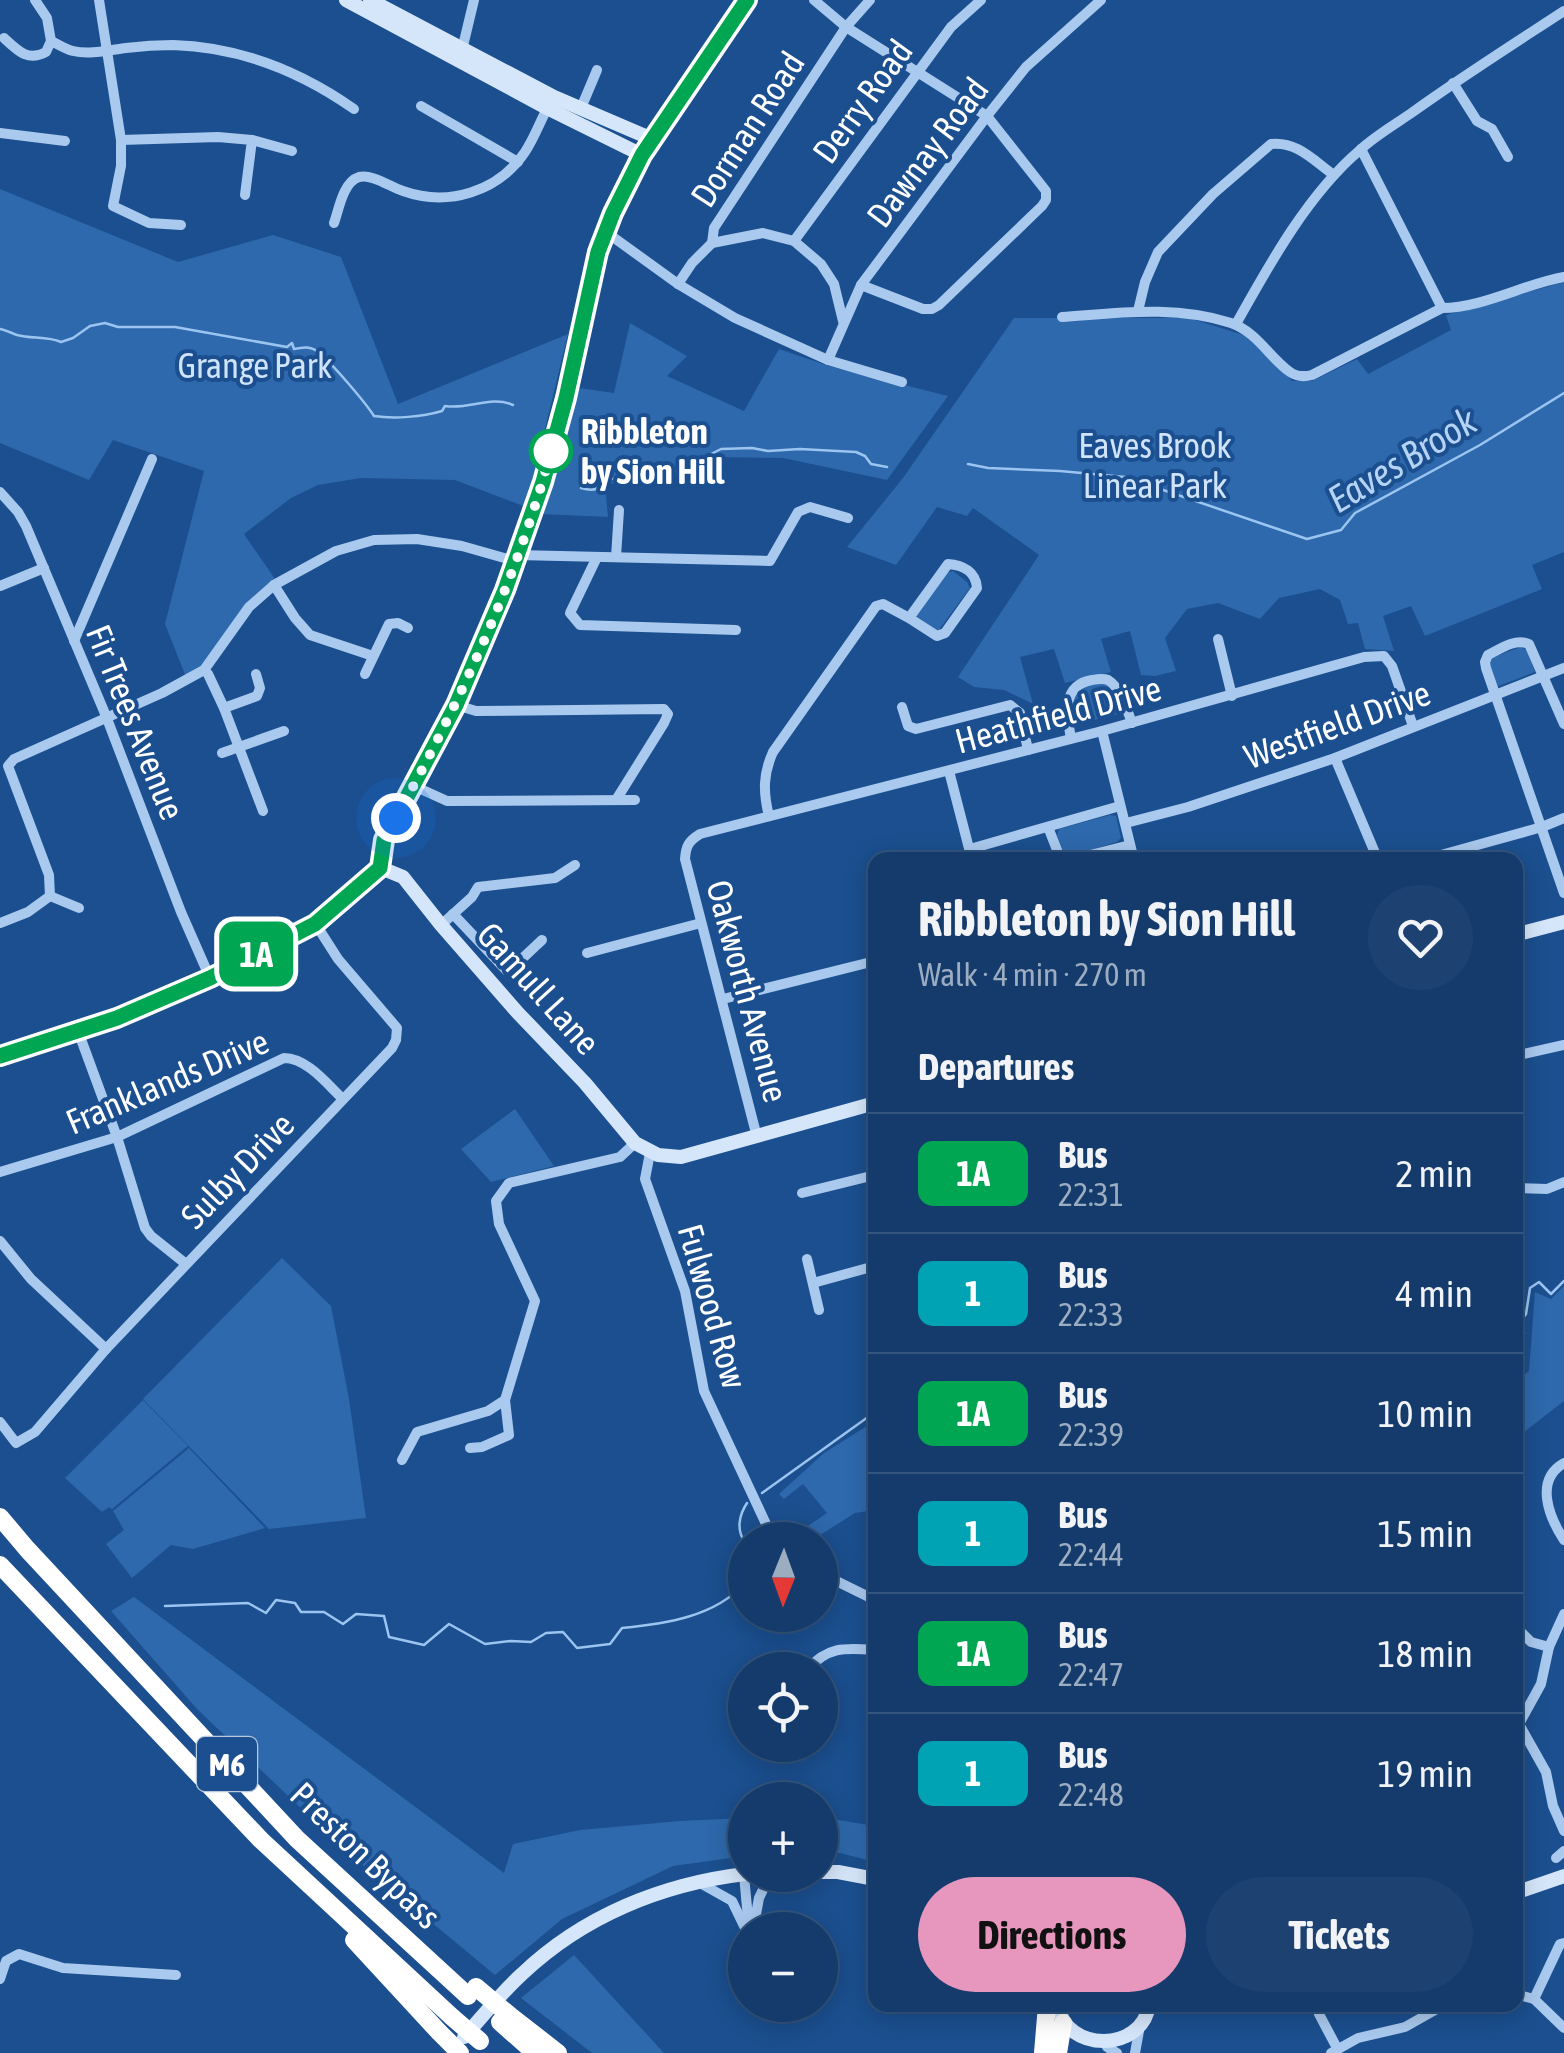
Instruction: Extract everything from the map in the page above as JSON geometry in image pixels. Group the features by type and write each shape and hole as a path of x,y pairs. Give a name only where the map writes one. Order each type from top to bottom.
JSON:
{"highway":[{"name":"Preston Bypass","path":"0,1517 309,1850 504,2018"},
{"name":"Preston Bypass","path":"0,1565 261,1840 487,2047"},
{"name":"M6","path":"261,1840 460,2053"},
{"path":"1043,2053 1055,2012"},
{"path":"1056,2012 1058,2053"},
{"name":"M6","path":"504,2018 534,2053"},
{"name":"M6","path":"504,2018 558,2053"}],"main road":[{"path":"0,1056 117,1018 210,978 315,924 380,868 384,840 456,705 516,558 543,482 606,232 642,155 747,0"},
{"path":"350,1 460,54 642,155"},
{"path":"373,1 460,54"},
{"path":"550,102 580,108 652,140"},
{"name":"Gamull Lane","path":"380,868 402,877 635,1143 650,1152"},
{"path":"1523,933 1564,922"},
{"path":"650,1152 681,1157 868,1105"},
{"path":"838,1872 868,1878"},
{"path":"1523,1890 1564,1876"},
{"path":"449,2053 523,1973 574,1933 624,1905 728,1877"},
{"path":"1057,2012 1071,2033 1082,2041 1112,2050 1139,2030 1150,2012"}],"street":[{"path":"4,38 23,55 32,57 46,52 52,41 47,18 35,0"},
{"path":"99,0 121,140 121,166 112,206 148,223 181,224"},
{"path":"460,54 474,0"},
{"path":"814,0 846,26 987,116 1046,191 1042,206 939,305 912,305 860,284"},
{"name":"Dorman Road","path":"678,284 712,243 714,228 846,26 870,0"},
{"name":"Derry Road","path":"794,241 951,27 981,0"},
{"name":"Dawnay Road","path":"828,360 860,284 1026,67 1099,0"},
{"path":"1236,324 1263,274 1334,176 1361,149 1453,83 1564,12"},
{"path":"52,41 71,51 92,53 172,45 236,53 277,66 354,109"},
{"path":"580,108 598,70"},
{"path":"1453,83 1478,121 1492,129 1508,157"},
{"path":"334,223 347,187 358,178 368,177 413,195 450,198 484,188 518,162 550,102"},
{"path":"421,106 518,162"},
{"path":"0,133 64,141"},
{"path":"121,140 218,136 292,151"},
{"path":"246,195 252,140"},
{"path":"1138,312 1158,252 1213,194 1271,144 1283,142 1294,146 1334,176"},
{"path":"1361,149 1442,308"},
{"path":"606,232 678,284 735,318 828,360 902,382"},
{"path":"712,243 762,233 794,241 821,264 834,284 844,322"},
{"path":"1062,317 1138,312 1195,314 1236,324 1264,344 1290,372 1304,377 1442,308 1457,308 1564,277"},
{"path":"74,641 152,459"},
{"name":"Fir Trees Avenue","path":"0,492 18,512 44,568 210,978"},
{"path":"50,896 50,875 8,766 14,759 162,693 204,670 250,607 274,585 336,551 374,540 429,540 516,558 770,562 798,512 810,507 848,518"},
{"path":"616,557 619,510"},
{"path":"597,557 570,612 580,625 736,630"},
{"path":"768,816 765,778 778,741 876,606 883,604 937,636 945,633 977,588 973,576 958,565 948,564 909,618"},
{"path":"0,586 44,568"},
{"path":"274,585 310,635 372,656"},
{"path":"365,674 389,624 408,628"},
{"path":"1218,639 1232,696"},
{"path":"1564,724 1529,644 1512,643 1488,655 1485,662 1495,694 1564,893"},
{"name":"Heathfield Drive","path":"685,858 690,840 700,834 1132,723 1364,656 1384,656 1392,666 1413,726"},
{"name":"Westfield Drive","path":"1126,822 1188,808 1335,758 1564,668"},
{"path":"204,670 224,708 263,810"},
{"path":"224,708 257,696 260,688 256,674"},
{"path":"1071,738 1067,720 1071,691 1086,680 1110,681 1132,723"},
{"path":"456,705 476,711 664,708 668,714 664,723 616,800"},
{"path":"902,708 908,726 916,729 1010,705 1020,713 1028,750"},
{"path":"222,754 284,731"},
{"path":"1102,731 1132,852"},
{"path":"1335,758 1375,852"},
{"path":"949,771 970,852"},
{"path":"414,786 447,801 635,800"},
{"path":"977,852 1120,806"},
{"path":"1453,852 1542,828 1564,818"},
{"path":"1048,828 1058,852"},
{"path":"1101,852 1130,845"},
{"name":"Oakworth Avenue","path":"685,858 757,1136"},
{"path":"441,925 478,887 555,878 576,866"},
{"path":"50,896 78,908"},
{"path":"0,922 28,912 50,896"},
{"path":"453,914 506,970 542,940"},
{"path":"587,952 701,922"},
{"name":"Sulby Drive","path":"0,1422 16,1442 34,1432 106,1349 392,1048 397,1028 338,959 315,924"},
{"path":"723,998 868,962"},
{"path":"78,1030 117,1137 144,1228 186,1264"},
{"path":"1523,1054 1564,1045"},
{"name":"Franklands Drive","path":"0,1172 117,1137 284,1058 301,1061 343,1099"},
{"path":"470,1448 509,1435 505,1400 535,1301 498,1224 496,1202 509,1183 620,1156 635,1143"},
{"name":"Fulwood Row","path":"650,1152 645,1178 685,1291 704,1390 765,1522"},
{"path":"802,1194 815,1185 868,1176"},
{"path":"1523,1188 1547,1188 1564,1182"},
{"path":"0,1242 31,1280 106,1349"},
{"path":"807,1258 819,1310"},
{"path":"813,1282 868,1268"},
{"path":"402,1460 417,1432 488,1411 505,1400"},
{"path":"1564,1463 1550,1475 1547,1500 1549,1514 1564,1540"},
{"path":"838,1582 868,1597"},
{"path":"1523,1714 1541,1684 1549,1647 1564,1614"},
{"path":"1523,1634 1531,1642 1549,1647"},
{"path":"831,1652 843,1648 868,1650"},
{"path":"1523,1734 1546,1772 1553,1806 1564,1831"},
{"path":"699,1882 732,1901 739,1912"},
{"path":"1534,1999 1560,1944 1564,1943"},
{"path":"0,1979 6,1961 18,1954 62,1968 176,1975"},
{"path":"1523,1996 1534,1999 1564,2028"},
{"path":"1319,2014 1334,2050 1358,2038 1405,2027 1432,2012"},
{"path":"1135,2053 1139,2030"}],"green space":[{"name":"Grange Park","path":"0,189 178,262 273,235 341,257 398,404 568,334 526,507 455,480 361,478 318,485 291,498 244,534 275,579 210,659 186,677 165,624 204,471 113,440 89,480 0,443"},
{"name":"Eaves Brook Linear Park","path":"1564,282 1564,552 1532,565 1542,589 1425,636 1411,606 1383,616 1394,651 1365,649 1358,623 1348,624 1340,600 1320,589 1279,598 1260,619 1218,603 1187,609 1165,638 1176,671 1141,675 1130,631 1101,639 1111,672 1065,683 1054,649 1020,657 1033,704 1004,690 974,687 958,677 1039,555 973,508 967,516 937,507 896,565 847,547 903,478 1014,318 1189,318 1253,338 1292,381 1312,381 1357,359 1368,374 1451,330 1446,315"},
{"path":"630,323 687,356 667,376 744,411 779,349 948,396 887,480 783,458 716,457 662,482 605,484 608,517 540,514 579,388 614,393"},
{"path":"953,571 970,588 938,631 918,621 917,615 945,573"},
{"path":"1521,647 1527,650 1535,672 1496,687 1489,664 1493,657"},
{"path":"1105,683 1122,713 1074,725 1073,697 1083,685"},
{"path":"1110,815 1116,816 1121,838 1083,852 1063,852 1057,835 1059,829"},
{"path":"515,1109 554,1166 491,1182 461,1149"},
{"path":"282,1258 331,1306 366,1518 269,1529 143,1399"},
{"path":"1564,1286 1564,1401 1523,1433 1523,1376 1529,1371 1535,1292 1551,1299"},
{"path":"143,1400 188,1446 112,1509 102,1512 65,1478"},
{"path":"868,1425 868,1511 855,1513 838,1524 814,1522 827,1513 803,1484 784,1499 779,1494 824,1453"},
{"path":"189,1448 265,1528 193,1549 171,1545 132,1578 106,1544 124,1530 113,1511"},
{"path":"134,1597 504,1873 513,1844 580,1830 680,1821 728,1819 728,1858 673,1866 562,1919 495,1975 348,1853 197,1709 111,1611"},
{"path":"838,1820 868,1825 868,1860 840,1853"},
{"path":"574,1955 664,2053 592,2053 521,1998"}],"waterway":[{"name":"Eaves Brook","path":"0,329 61,342 90,326 105,323 118,327 175,327 287,347 292,343 294,349 310,348 324,357 374,416 417,416 442,411 445,406 488,402 513,405"},
{"name":"Eaves Brook","path":"968,464 1125,477 1307,539 1341,530 1355,513 1480,445 1564,393"},
{"path":"581,488 597,489 610,479 671,474 721,449 856,452 871,464 887,467"},
{"path":"1523,1318 1530,1288 1539,1282 1551,1294 1564,1281"},
{"path":"762,1493 868,1417"},
{"path":"740,1522 747,1503"},
{"path":"165,1606 248,1603 266,1613 276,1600 295,1603 301,1612 324,1612 343,1624 356,1614 384,1616 389,1637 424,1645 449,1624 485,1644 531,1642 546,1633 563,1632 577,1648 610,1644 622,1628 688,1617 728,1598"}],"bus line":[{"name":"1A","path":"0,1056 117,1018 210,978 315,924 380,868 384,840 456,705 505,590 543,482 598,252 613,213 642,155 747,0"}],"place":[{"name":"Ribbleton by Sion Hill","path":"551,451"}],"route":[{"path":"396,818 456,705 505,590 551,451"}]}
